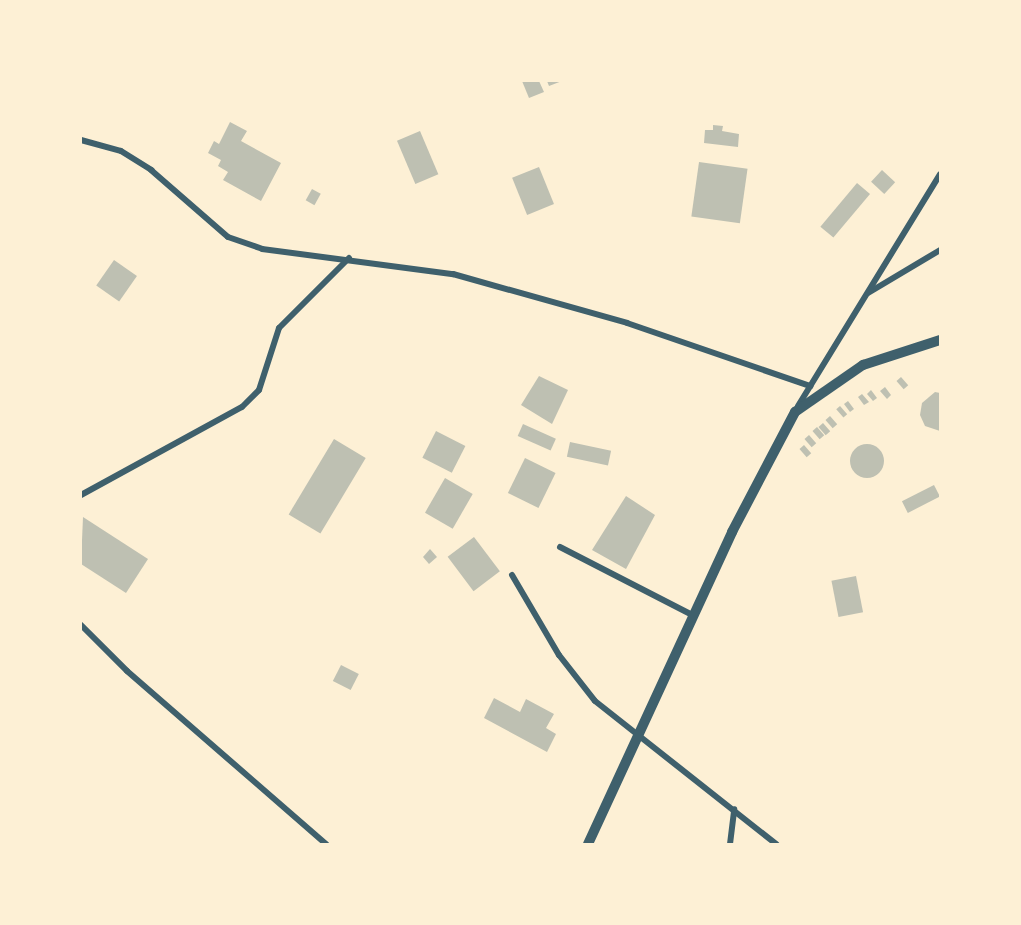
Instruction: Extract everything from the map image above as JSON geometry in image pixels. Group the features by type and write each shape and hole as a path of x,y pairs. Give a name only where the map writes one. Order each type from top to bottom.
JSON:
{"street":[{"path":"81,140 121,151 151,170 228,237 262,249 349,258 464,277 627,323 810,386"},
{"path":"588,844 639,738 732,532 795,412 940,174"},
{"path":"867,293 940,250"},
{"path":"81,495 242,407 259,390 279,328 349,258"},
{"path":"795,412 863,365 940,340"},
{"path":"560,547 694,616"},
{"path":"512,575 559,655 588,692 639,738 734,809 776,844"},
{"path":"81,625 153,694 326,844"},
{"path":"730,844 734,809"}],"building":[{"path":"522,81 539,81 544,92 529,98"},
{"path":"547,81 562,81 549,86"},
{"path":"230,122 247,131 241,141 281,163 261,201 223,180 228,172 218,166 221,160 208,153 214,141 219,144"},
{"path":"713,125 723,126 722,131 739,134 738,147 704,143 705,130 713,130"},
{"path":"420,131 438,174 415,184 397,141"},
{"path":"699,162 748,169 740,223 691,216"},
{"path":"539,167 554,204 527,215 512,178"},
{"path":"882,170 895,182 884,194 871,182"},
{"path":"857,183 870,194 833,238 820,227"},
{"path":"312,189 321,194 314,205 306,200"},
{"path":"114,260 137,276 119,301 96,285"},
{"path":"539,376 568,390 552,424 521,405"},
{"path":"901,377 908,385 904,389 896,381"},
{"path":"885,387 891,395 887,399 880,391"},
{"path":"871,390 877,398 873,401 867,394"},
{"path":"935,392 940,393 940,431 925,426 920,415 922,403"},
{"path":"862,394 869,402 864,405 858,397"},
{"path":"848,401 854,409 850,412 844,404"},
{"path":"840,406 847,414 843,418 836,409"},
{"path":"830,416 837,424 833,428 825,420"},
{"path":"823,423 830,431 826,435 818,427"},
{"path":"523,424 556,439 551,451 518,436"},
{"path":"817,427 824,435 820,439 812,431"},
{"path":"436,431 465,446 452,473 422,458"},
{"path":"809,435 816,443 812,447 804,439"},
{"path":"334,439 366,458 320,533 289,514"},
{"path":"570,442 611,451 608,465 567,457"},
{"path":"867,444 879,449 884,461 879,473 867,478 855,473 850,461 855,449"},
{"path":"804,445 811,453 807,457 799,449"},
{"path":"525,458 556,473 538,508 508,493"},
{"path":"445,478 473,494 453,529 425,513"},
{"path":"934,485 940,497 908,513 902,501"},
{"path":"626,496 655,515 626,569 592,550"},
{"path":"83,517 148,559 126,593 81,564"},
{"path":"474,537 500,571 474,591 448,557"},
{"path":"430,549 437,557 429,564 423,557"},
{"path":"856,576 863,612 839,617 831,581"},
{"path":"341,665 359,674 351,690 333,681"},
{"path":"494,698 520,712 526,699 554,714 546,728 556,734 547,752 484,718"}]}
